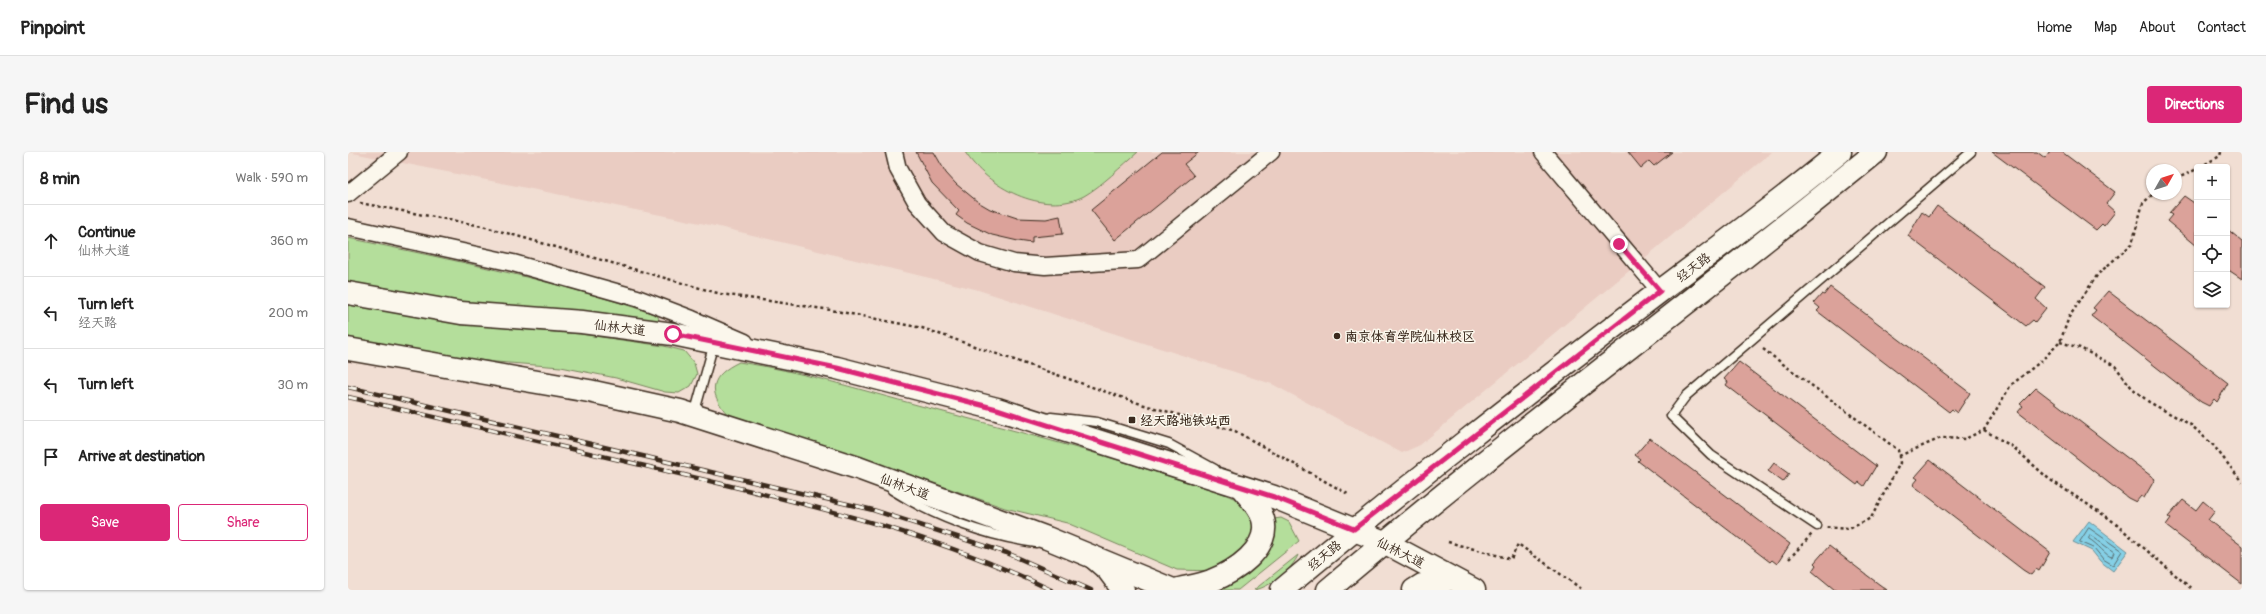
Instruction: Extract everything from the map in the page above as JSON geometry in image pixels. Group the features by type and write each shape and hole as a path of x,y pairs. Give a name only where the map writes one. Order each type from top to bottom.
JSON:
{"main road":[{"name":"经天路","path":"1282,590 1354,529 1660,291 1776,205 1840,152"},
{"name":"经天路","path":"1328,590 1384,542 1696,297 1876,152"},
{"name":"仙林大道","path":"348,293 461,313 582,322 673,334 837,368 997,409 1274,497 1384,542 1474,590"},
{"name":"仙林大道","path":"348,349 589,391 694,416 858,468 1070,548 1174,590"},
{"path":"1174,590 1209,582 1222,576 1249,557 1258,547 1263,535 1263,520 1255,504 1240,486"},
{"path":"1094,558 1108,570 1123,590"},
{"path":"1414,590 1422,585 1453,579"}],"street":[{"path":"352,198 399,152"},
{"path":"894,152 898,169 917,203 944,233 980,253 1014,263 1045,266 1138,260 1271,152"},
{"path":"1543,152 1660,291"},
{"path":"348,227 513,263 637,298 692,319 774,356"}],"lane":[{"path":"1817,526 1711,454 1670,416 1686,396 1971,152"},
{"path":"694,416 714,343"},
{"path":"997,409 1096,422 1169,444 1223,473 1274,497"}],"path":[{"path":"2205,164 2220,156 2221,152"},
{"path":"2182,176 2194,170"},
{"path":"352,198 482,226 722,294 830,310 922,328 1141,404 1235,432 1348,494"},
{"path":"1899,456 1941,438 1965,439 1984,430 2011,385 2040,362 2060,342 2069,316 2098,274 2132,244 2143,203 2146,200"},
{"path":"2060,342 2080,348 2115,366 2132,388 2149,402 2192,425 2214,446 2242,482"},
{"path":"1763,349 1898,450 1900,463 1870,518 1849,530 1817,526 1789,559"},
{"path":"1984,430 2013,447 2049,479 2110,519 2193,590"},
{"path":"1448,542 1511,559 1518,544 1583,590"}],"shaded area":[{"name":"南京体育学院仙林校区","path":"348,152 1772,152 1420,445 1402,453 1272,384 975,289 715,226"}],"green space":[{"path":"965,152 1138,152 1104,182 1084,196 1068,202 1051,203 1034,201 1017,195 1002,187 987,177"},
{"path":"348,238 465,263 581,291 657,315 659,319 656,324 446,300 348,283"},
{"path":"348,304 401,314 506,328 580,334 664,346 684,351 694,363 697,374 691,386 679,393 665,392 616,378 561,367 496,362 436,355 348,339"},
{"path":"739,362 785,370 853,387 1019,432 1116,459 1225,494 1241,502 1247,507 1252,516 1254,527 1251,547 1215,571 1177,570 1067,523 1005,508 848,453 728,415 717,399 715,385 717,379 722,373 729,367"},
{"path":"1281,518 1289,522 1299,541 1238,590 1223,590 1221,585 1274,519"},
{"path":"1298,555 1291,566 1280,577 1266,586 1254,590"}],"water":[{"path":"2089,521 2128,551 2113,571 2100,561 2092,551 2073,542"}],"building":[{"path":"916,152 934,152 946,173 956,184 978,202 990,209 1017,218 1046,219 1060,216 1063,234 1032,237 1032,243 992,235 967,223 956,215 959,211 932,183"},
{"path":"1162,152 1199,152 1184,164 1194,176 1115,240 1091,210"},
{"path":"1628,152 1672,152 1654,166 1649,161 1641,168"},
{"path":"1992,152 2037,152 2045,158 2049,152 2062,152 2115,192 2106,204 2115,212 2104,226 2102,224 2096,230"},
{"path":"2184,196 2194,203 2194,244 2167,221 2172,215 2169,213"},
{"path":"1937,206 2045,287 2036,299 2046,308 2035,322 2033,320 2026,326 1908,236 1922,212 1929,217"},
{"path":"2230,231 2242,241 2242,279 2230,271"},
{"path":"1830,287 1970,393 1957,413 1952,409 1949,412 1817,311 1820,308 1814,303 1822,294 1824,295"},
{"path":"2108,291 2228,383 2217,402 2214,399 2209,406 2201,402 2091,316 2096,310 2093,308"},
{"path":"1739,362 1876,466 1864,486 1859,482 1857,485 1726,385 1728,382 1724,379"},
{"path":"2036,388 2155,479 2144,498 2141,496 2136,502 2128,498 2018,412 2023,406 2020,404"},
{"path":"1650,438 1790,544 1777,564 1772,560 1770,562 1638,461 1640,459 1635,455"},
{"path":"1930,460 2050,552 2039,571 2036,569 2031,575 2023,570 1913,485 1918,479 1915,477"},
{"path":"1774,463 1789,474 1783,482 1768,471"},
{"path":"2183,500 2196,510 2203,501 2215,511 2208,520 2242,546 2242,584 2166,526 2171,519 2168,517"},
{"path":"1829,546 1887,590 1835,590 1812,571 1816,565 1814,563"}],"railway":[{"path":"348,387 873,510 1007,553 1091,590"},
{"path":"348,397 824,509 871,522 963,552 1051,590"}],"place":[{"name":"南京体育学院仙林校区","path":"1337,336"},
{"name":"经天路地铁站西","path":"1132,420"}],"route":[{"path":"673,334 837,368 997,409 1274,497 1354,529 1387,505 1481,429 1660,291 1619,244"}]}
